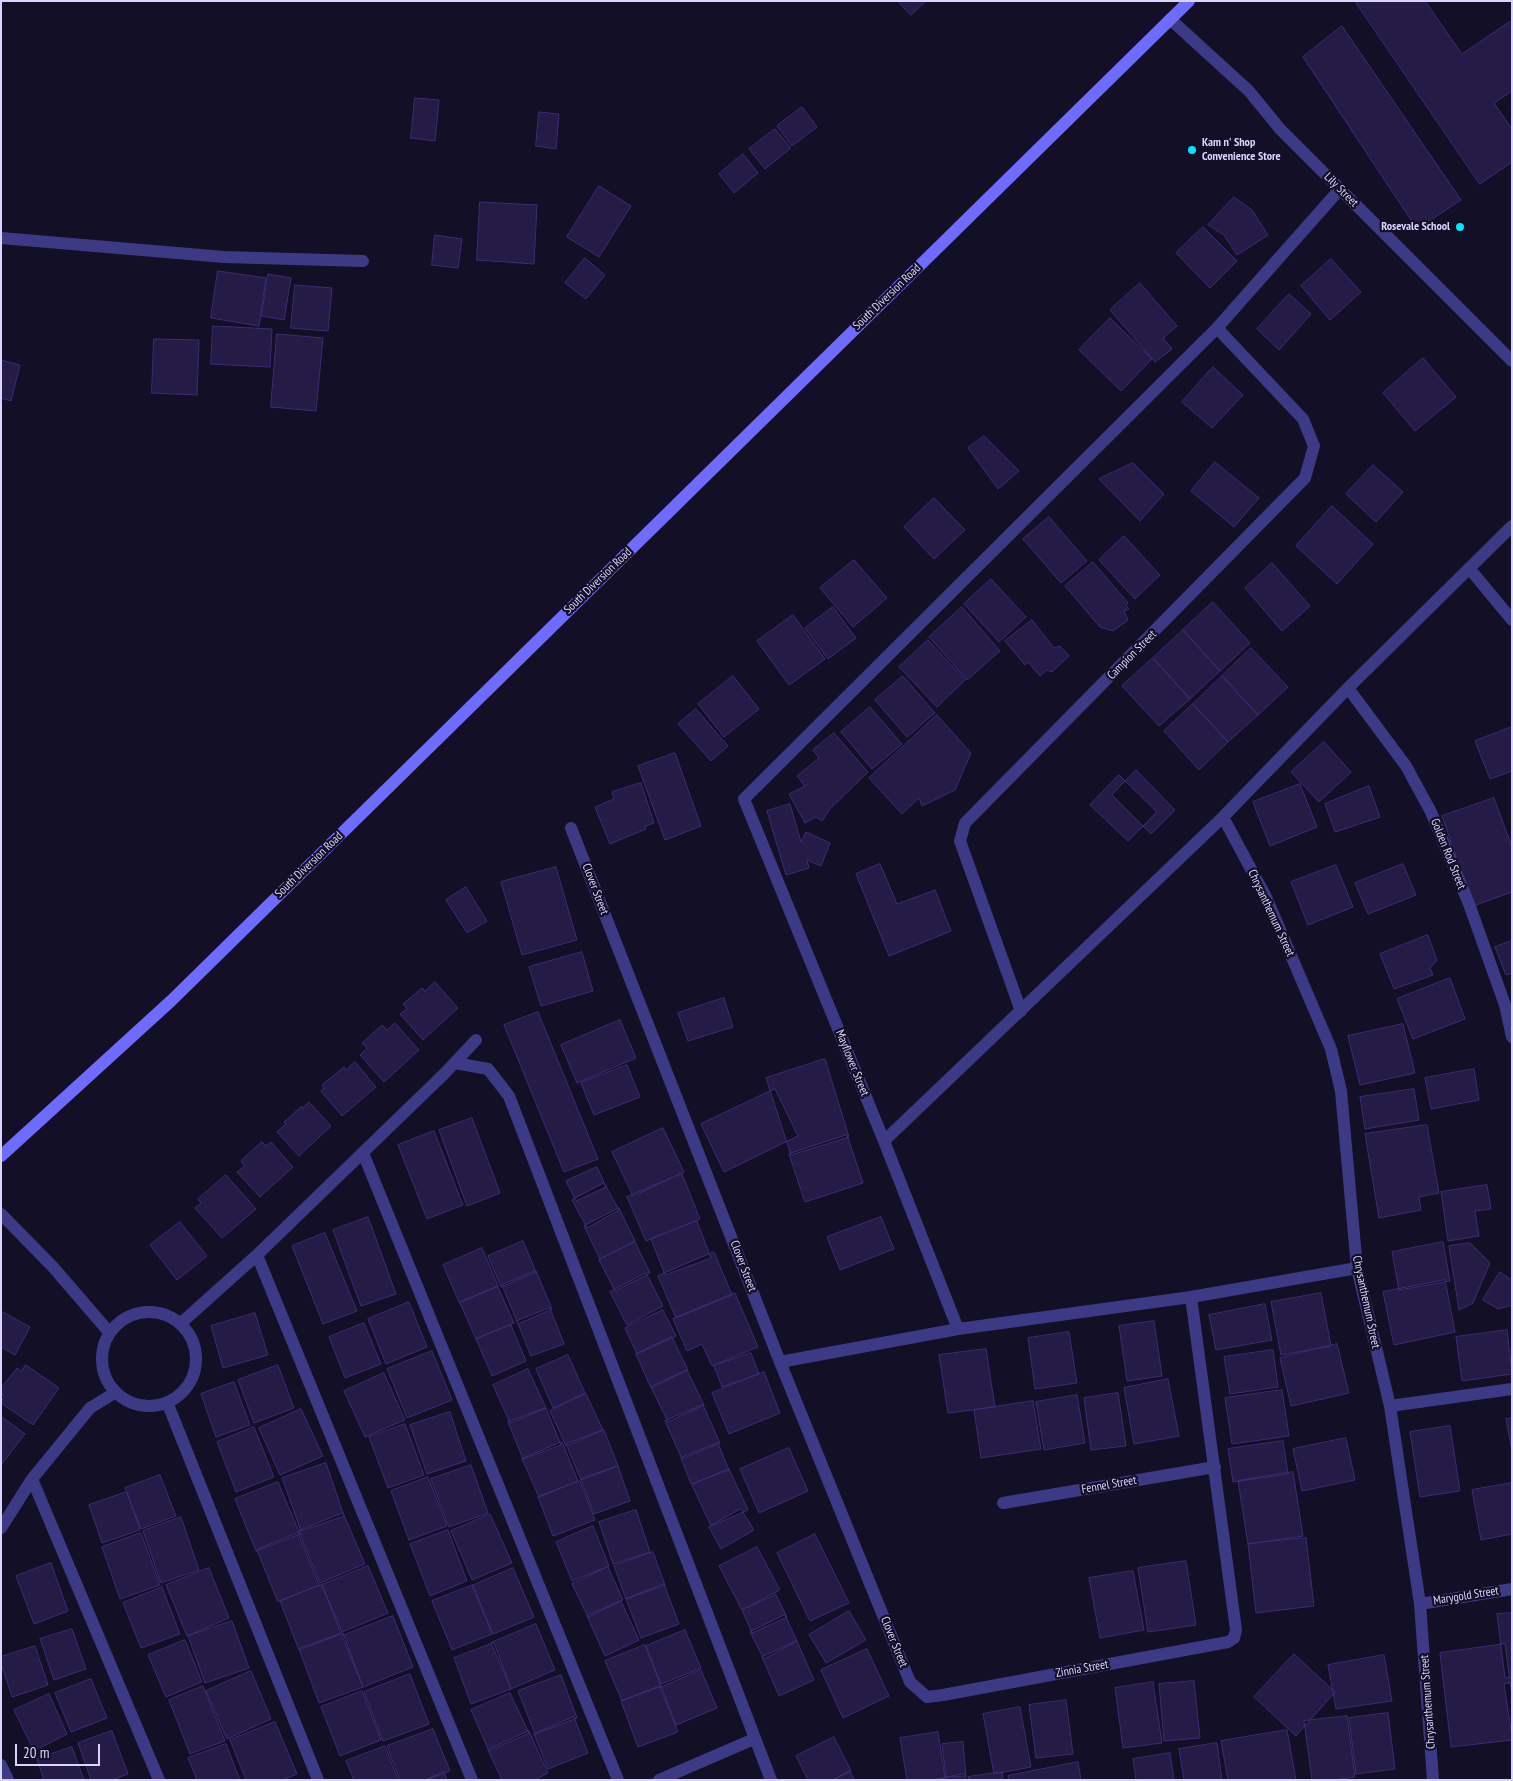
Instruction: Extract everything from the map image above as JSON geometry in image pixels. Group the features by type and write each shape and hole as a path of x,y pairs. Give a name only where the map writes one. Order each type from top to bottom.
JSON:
{"main road":[{"name":"South Diversion Road","path":"1,1156 172,1000 1189,1"}],"street":[{"name":"Lily Street","path":"1170,19 1249,92 1280,129 1512,362"},
{"path":"1217,328 1340,189"},
{"path":"1,238 224,257 363,261"},
{"name":"Mayflower Street","path":"958,1329 884,1141 744,799 1217,328"},
{"name":"Campion Street","path":"1021,1011 960,841 966,824 1305,478 1314,446 1303,419 1217,328"},
{"path":"884,1141 1222,817 1348,688 1512,526"},
{"path":"1469,568 1512,620"},
{"name":"Golden Rod Street","path":"1348,688 1406,766 1431,812 1469,904 1505,1005 1512,1037"},
{"name":"Chrysanthemum Street","path":"1222,817 1266,897 1331,1049 1341,1091 1357,1268 1390,1406 1420,1604 1433,1780"},
{"name":"Clover Street","path":"571,828 780,1362 910,1682 927,1697"},
{"path":"180,1324 257,1255 455,1063 476,1040"},
{"path":"455,1063 488,1069 509,1096 770,1780"},
{"path":"363,1153 618,1780"},
{"path":"1,1214 53,1267 109,1332"},
{"path":"257,1255 472,1780"},
{"path":"780,1362 958,1329 1191,1296 1357,1268"},
{"path":"1191,1296 1215,1467"},
{"path":"143,1312 156,1312 169,1316 180,1324 189,1334 196,1360 194,1373 188,1385 179,1396 154,1406 141,1406 128,1401 116,1392 108,1383 103,1371 101,1358 109,1332 130,1315 143,1312"},
{"path":"1390,1406 1512,1389"},
{"path":"1,1528 32,1479 90,1408 116,1392"},
{"path":"167,1402 318,1780"},
{"name":"Fennel Street","path":"1003,1503 1215,1467"},
{"name":"Zinnia Street","path":"927,1697 1228,1642 1234,1638 1236,1630 1215,1467"},
{"path":"32,1479 159,1780"},
{"name":"Marygold Street","path":"1420,1604 1512,1589"},
{"path":"659,1780 754,1739"},
{"path":"1,1765 8,1780"}],"building":[{"path":"898,1 926,1 911,15"},
{"path":"1355,1 1425,1 1462,54 1512,20 1512,91 1494,103 1512,129 1512,162 1480,184"},
{"path":"1342,26 1461,200 1417,229 1303,57"},
{"path":"415,98 439,100 435,141 411,138"},
{"path":"802,107 817,127 792,146 777,126"},
{"path":"539,112 559,114 556,149 536,146"},
{"path":"775,129 791,148 765,169 749,149"},
{"path":"743,154 758,173 734,193 719,174"},
{"path":"599,186 631,206 599,257 567,237"},
{"path":"1234,197 1252,210 1268,235 1237,255 1224,235 1208,225"},
{"path":"480,202 537,205 534,264 477,260"},
{"path":"1203,227 1237,261 1210,288 1176,253"},
{"path":"435,235 462,239 458,268 432,265"},
{"path":"585,258 605,275 586,299 565,283"},
{"path":"1331,259 1361,292 1330,320 1301,286"},
{"path":"218,271 266,278 259,326 211,318"},
{"path":"268,274 291,278 284,320 262,316"},
{"path":"1140,283 1177,326 1163,338 1172,349 1155,362 1110,310"},
{"path":"295,285 332,288 328,331 291,328"},
{"path":"1289,294 1311,314 1279,350 1257,329"},
{"path":"1110,318 1152,359 1121,391 1079,350"},
{"path":"213,326 272,329 270,367 211,364"},
{"path":"277,334 323,338 316,411 271,407"},
{"path":"154,339 199,340 197,395 152,393"},
{"path":"1423,358 1456,397 1415,431 1383,393"},
{"path":"1,360 20,365 11,401 1,398"},
{"path":"1213,367 1243,395 1212,428 1182,402"},
{"path":"984,436 1019,471 998,489 968,448"},
{"path":"1215,462 1259,498 1234,527 1191,491"},
{"path":"1133,463 1164,494 1140,521 1099,479"},
{"path":"1373,465 1403,492 1376,522 1346,494"},
{"path":"934,498 965,530 934,559 904,527"},
{"path":"1332,506 1373,544 1337,584 1296,546"},
{"path":"1049,517 1087,561 1061,583 1023,539"},
{"path":"1124,536 1160,575 1135,599 1099,560"},
{"path":"854,560 887,598 853,627 820,588"},
{"path":"1093,562 1128,603 1126,605 1129,609 1124,611 1128,620 1113,631 1100,627 1065,586"},
{"path":"1272,563 1310,606 1282,631 1245,588"},
{"path":"991,579 1026,617 999,642 964,604"},
{"path":"1213,602 1250,643 1220,671 1183,630"},
{"path":"833,607 856,638 828,659 805,628"},
{"path":"962,607 1000,651 967,680 929,637"},
{"path":"793,615 825,659 789,685 757,641"},
{"path":"1032,620 1054,648 1060,646 1069,656 1052,672 1047,670 1040,676 1028,662 1025,665 1005,641"},
{"path":"1183,630 1220,671 1190,699 1153,658"},
{"path":"928,640 965,680 937,707 899,667"},
{"path":"1251,648 1288,687 1258,715 1222,676"},
{"path":"1153,658 1190,699 1159,726 1122,686"},
{"path":"733,676 759,709 724,737 698,704"},
{"path":"903,676 935,713 907,737 875,700"},
{"path":"1222,676 1258,715 1228,742 1193,704"},
{"path":"1193,704 1228,742 1199,770 1164,731"},
{"path":"870,707 902,744 872,769 841,732"},
{"path":"696,709 728,746 711,761 678,724"},
{"path":"937,715 971,753 955,790 922,806 919,798 902,814 869,778"},
{"path":"1512,727 1512,771 1490,779 1475,741"},
{"path":"834,733 868,772 829,810 822,821 816,817 805,823 789,794 805,786 797,776 819,758 813,750"},
{"path":"1324,742 1351,772 1319,802 1291,772"},
{"path":"675,753 701,826 665,840 638,766"},
{"path":"1136,770 1175,810 1151,834 1112,795"},
{"path":"1119,775 1157,812 1128,841 1090,805"},
{"path":"641,783 654,823 645,826 646,829 610,844 595,807 614,799 612,792"},
{"path":"1300,784 1317,827 1270,846 1253,802"},
{"path":"1369,786 1380,817 1335,832 1325,804"},
{"path":"1494,798 1512,847 1512,892 1473,906 1442,816"},
{"path":"790,804 801,842 806,832 830,843 821,866 807,860 809,868 786,875 767,811"},
{"path":"880,864 897,904 935,890 951,931 889,956 856,874"},
{"path":"1403,864 1416,895 1368,914 1355,883"},
{"path":"1336,865 1353,907 1308,925 1291,882"},
{"path":"556,867 577,940 522,955 501,882"},
{"path":"466,887 487,921 467,933 446,900"},
{"path":"1428,935 1437,960 1430,968 1433,975 1394,989 1380,954"},
{"path":"1512,941 1512,973 1506,975 1495,947"},
{"path":"582,952 593,991 541,1006 529,967"},
{"path":"1450,978 1465,1019 1413,1039 1397,999"},
{"path":"435,982 458,1008 423,1040 400,1014 407,1009 403,1004 422,988 425,991"},
{"path":"724,998 733,1027 688,1041 678,1013"},
{"path":"538,1012 598,1159 564,1172 504,1025"},
{"path":"620,1020 636,1058 577,1083 561,1045"},
{"path":"395,1023 419,1050 384,1082 360,1055 367,1048 362,1043 382,1025 387,1030"},
{"path":"1403,1024 1415,1073 1360,1085 1348,1036"},
{"path":"825,1059 849,1137 791,1155 766,1078"},
{"path":"355,1062 376,1087 342,1116 321,1091 324,1088 322,1085 344,1067 346,1070"},
{"path":"627,1065 640,1097 594,1115 581,1083"},
{"path":"1474,1069 1479,1100 1431,1109 1425,1078"},
{"path":"775,1089 798,1136 724,1172 701,1124"},
{"path":"1414,1089 1419,1120 1365,1129 1360,1097"},
{"path":"309,1102 331,1126 299,1156 277,1132 286,1124 284,1122"},
{"path":"472,1118 500,1193 467,1206 439,1130"},
{"path":"1427,1125 1439,1193 1419,1197 1421,1210 1379,1218 1365,1134"},
{"path":"663,1128 684,1172 633,1196 612,1152"},
{"path":"434,1131 463,1205 427,1219 398,1145"},
{"path":"847,1135 863,1183 805,1202 789,1154"},
{"path":"262,1142 266,1146 271,1142 293,1167 260,1197 237,1172 245,1166 241,1161"},
{"path":"597,1167 606,1187 576,1201 566,1181"},
{"path":"682,1174 700,1219 646,1241 627,1197"},
{"path":"226,1175 256,1209 222,1238 195,1208 201,1203 198,1199"},
{"path":"604,1183 619,1210 587,1228 572,1200"},
{"path":"1487,1185 1491,1209 1475,1211 1479,1236 1448,1241 1441,1192"},
{"path":"619,1208 635,1241 600,1259 584,1226"},
{"path":"368,1217 396,1294 361,1306 333,1230"},
{"path":"881,1217 894,1249 840,1270 827,1237"},
{"path":"697,1221 711,1258 665,1275 651,1239"},
{"path":"180,1222 207,1256 177,1280 150,1245"},
{"path":"325,1233 357,1311 323,1324 292,1246"},
{"path":"523,1241 536,1272 501,1287 488,1256"},
{"path":"635,1242 650,1273 615,1291 599,1260"},
{"path":"1443,1242 1450,1281 1399,1290 1392,1252"},
{"path":"1470,1243 1490,1263 1473,1303 1459,1310 1449,1246"},
{"path":"482,1248 498,1286 459,1302 443,1265"},
{"path":"714,1252 732,1295 676,1318 658,1276"},
{"path":"536,1271 552,1309 518,1324 502,1285"},
{"path":"1500,1272 1512,1280 1512,1305 1498,1309 1483,1300"},
{"path":"646,1273 663,1306 627,1325 610,1292"},
{"path":"1445,1280 1455,1332 1394,1345 1383,1292"},
{"path":"498,1287 514,1323 476,1339 460,1303"},
{"path":"735,1293 758,1347 712,1366 702,1344 687,1351 673,1319"},
{"path":"1321,1293 1331,1346 1281,1355 1271,1302"},
{"path":"409,1302 427,1347 386,1364 368,1319"},
{"path":"1265,1304 1272,1340 1216,1350 1209,1315"},
{"path":"550,1308 564,1344 531,1356 517,1321"},
{"path":"663,1310 676,1336 637,1354 625,1328"},
{"path":"1,1311 30,1327 15,1355 1,1347"},
{"path":"255,1313 268,1355 223,1368 211,1326"},
{"path":"1154,1321 1162,1376 1127,1381 1119,1326"},
{"path":"364,1323 381,1364 345,1378 329,1337"},
{"path":"511,1325 526,1361 492,1376 476,1339"},
{"path":"1507,1330 1512,1374 1462,1381 1456,1337"},
{"path":"1069,1332 1077,1383 1035,1389 1028,1338"},
{"path":"672,1337 688,1370 651,1388 636,1354"},
{"path":"1337,1344 1349,1393 1291,1406 1280,1358"},
{"path":"986,1349 995,1407 948,1413 939,1355"},
{"path":"1273,1350 1278,1387 1230,1394 1224,1357"},
{"path":"432,1351 452,1400 407,1418 387,1369"},
{"path":"751,1353 759,1374 722,1387 714,1366"},
{"path":"568,1355 585,1393 553,1408 536,1369"},
{"path":"26,1365 59,1388 33,1425 1,1403 4,1396 1,1393 1,1388 17,1368 21,1371"},
{"path":"278,1365 294,1408 254,1423 238,1380"},
{"path":"528,1369 546,1408 510,1423 493,1385"},
{"path":"687,1370 704,1405 668,1422 651,1387"},
{"path":"764,1372 780,1413 729,1434 712,1393"},
{"path":"384,1373 405,1420 365,1437 344,1391"},
{"path":"1168,1379 1179,1436 1134,1444 1124,1388"},
{"path":"234,1382 250,1425 216,1437 201,1394"},
{"path":"1282,1390 1289,1436 1232,1444 1225,1398"},
{"path":"1118,1393 1126,1446 1091,1450 1084,1398"},
{"path":"586,1394 603,1430 566,1446 550,1411"},
{"path":"1077,1395 1085,1443 1044,1450 1036,1402"},
{"path":"1033,1401 1041,1449 981,1458 974,1410"},
{"path":"703,1405 720,1443 682,1459 665,1421"},
{"path":"546,1408 561,1445 523,1459 508,1422"},
{"path":"301,1409 323,1456 280,1475 259,1428"},
{"path":"450,1412 466,1461 427,1474 410,1425"},
{"path":"1,1416 25,1434 1,1465"},
{"path":"1512,1418 1512,1451 1506,1419"},
{"path":"405,1424 424,1475 388,1488 369,1437"},
{"path":"1450,1426 1460,1491 1420,1497 1410,1432"},
{"path":"254,1427 274,1477 236,1492 217,1442"},
{"path":"604,1430 618,1466 581,1480 566,1444"},
{"path":"1346,1438 1355,1480 1302,1491 1293,1449"},
{"path":"1283,1441 1288,1474 1233,1482 1228,1449"},
{"path":"562,1442 578,1481 539,1497 522,1459"},
{"path":"718,1443 729,1470 691,1484 681,1458"},
{"path":"789,1448 808,1491 759,1513 740,1469"},
{"path":"326,1463 344,1516 301,1531 282,1478"},
{"path":"471,1465 488,1513 449,1527 431,1479"},
{"path":"618,1466 630,1501 594,1514 581,1479"},
{"path":"729,1469 748,1510 711,1526 692,1485"},
{"path":"1293,1472 1303,1536 1248,1544 1238,1481"},
{"path":"160,1475 176,1516 141,1529 125,1488"},
{"path":"428,1477 447,1526 409,1540 391,1491"},
{"path":"580,1481 595,1520 553,1536 538,1497"},
{"path":"278,1482 300,1534 256,1551 235,1499"},
{"path":"1512,1483 1512,1534 1481,1540 1472,1490"},
{"path":"127,1492 140,1530 102,1543 89,1505"},
{"path":"741,1509 754,1530 721,1549 709,1527"},
{"path":"636,1510 650,1552 613,1564 599,1522"},
{"path":"343,1513 365,1564 320,1583 299,1531"},
{"path":"490,1514 512,1563 472,1580 451,1531"},
{"path":"181,1517 199,1570 161,1583 143,1531"},
{"path":"593,1526 609,1566 572,1581 556,1542"},
{"path":"448,1530 467,1581 430,1596 410,1544"},
{"path":"141,1533 160,1585 120,1599 102,1547"},
{"path":"298,1533 319,1585 278,1602 257,1550"},
{"path":"815,1534 849,1603 810,1621 777,1553"},
{"path":"1306,1538 1314,1606 1256,1613 1248,1544"},
{"path":"757,1547 780,1590 742,1610 719,1566"},
{"path":"653,1552 665,1585 626,1599 614,1566"},
{"path":"1186,1561 1196,1625 1148,1632 1138,1568"},
{"path":"51,1563 68,1611 34,1624 16,1576"},
{"path":"368,1566 388,1613 342,1632 322,1585"},
{"path":"608,1567 623,1600 588,1617 572,1584"},
{"path":"209,1568 229,1618 187,1636 166,1585"},
{"path":"513,1568 534,1617 493,1634 472,1586"},
{"path":"1133,1571 1144,1630 1100,1638 1089,1578"},
{"path":"664,1584 679,1624 641,1638 626,1599"},
{"path":"322,1585 341,1634 299,1650 280,1601"},
{"path":"473,1585 492,1634 452,1650 432,1601"},
{"path":"162,1587 180,1634 141,1648 123,1603"},
{"path":"776,1595 787,1617 752,1633 742,1610"},
{"path":"621,1601 639,1640 605,1656 587,1616"},
{"path":"849,1611 866,1640 826,1663 809,1635"},
{"path":"1512,1613 1512,1677 1505,1678 1497,1614"},
{"path":"785,1615 797,1641 764,1659 750,1632"},
{"path":"393,1616 413,1667 363,1687 342,1636"},
{"path":"232,1621 249,1668 205,1683 188,1636"},
{"path":"536,1624 555,1670 511,1689 491,1643"},
{"path":"72,1629 86,1669 54,1680 40,1639"},
{"path":"685,1630 701,1668 661,1684 646,1646"},
{"path":"343,1633 363,1687 319,1703 299,1649"},
{"path":"185,1640 202,1682 166,1697 148,1655"},
{"path":"797,1641 814,1680 779,1696 762,1657"},
{"path":"494,1643 511,1689 471,1704 454,1658"},
{"path":"1505,1644 1512,1696 1512,1740 1451,1747 1440,1653"},
{"path":"645,1645 661,1686 622,1701 605,1661"},
{"path":"35,1646 48,1685 12,1697 1,1663 1,1657"},
{"path":"867,1649 889,1696 843,1718 821,1670"},
{"path":"1294,1654 1335,1692 1296,1736 1254,1697"},
{"path":"1384,1655 1392,1701 1336,1709 1328,1665"},
{"path":"701,1670 717,1708 676,1725 660,1688"},
{"path":"251,1671 271,1719 227,1739 206,1691"},
{"path":"410,1674 429,1724 383,1741 364,1692"},
{"path":"561,1675 577,1718 535,1734 518,1691"},
{"path":"91,1679 107,1718 71,1732 55,1693"},
{"path":"1194,1681 1200,1738 1164,1741 1159,1684"},
{"path":"1153,1682 1162,1743 1123,1748 1115,1688"},
{"path":"1512,1683 1512,1736 1504,1684"},
{"path":"203,1686 225,1741 190,1754 169,1700"},
{"path":"661,1686 678,1732 638,1747 621,1701"},
{"path":"362,1691 381,1740 340,1756 321,1707"},
{"path":"510,1693 529,1733 489,1751 471,1710"},
{"path":"49,1694 67,1734 34,1751 14,1710"},
{"path":"1066,1700 1073,1754 1036,1758 1029,1705"},
{"path":"1020,1707 1031,1767 994,1774 983,1714"},
{"path":"1388,1713 1395,1769 1356,1774 1349,1718"},
{"path":"1347,1716 1355,1777 1312,1780 1304,1721"},
{"path":"574,1717 588,1753 548,1769 534,1734"},
{"path":"275,1722 297,1774 283,1780 246,1780 230,1740"},
{"path":"433,1729 450,1771 426,1780 400,1780 387,1746"},
{"path":"1287,1730 1296,1780 1228,1780 1221,1741"},
{"path":"112,1731 128,1774 112,1780 91,1780 78,1743"},
{"path":"529,1731 548,1773 535,1780 502,1780 488,1750"},
{"path":"938,1732 945,1778 907,1780 900,1738"},
{"path":"834,1737 851,1771 833,1780 808,1780 796,1756"},
{"path":"963,1742 966,1776 946,1777 942,1744"},
{"path":"1217,1743 1222,1780 1184,1780 1179,1749"},
{"path":"226,1744 240,1780 197,1780 188,1758"},
{"path":"385,1746 398,1780 354,1780 346,1761"},
{"path":"72,1747 84,1780 44,1780 37,1759"},
{"path":"1170,1753 1174,1780 1136,1780 1133,1759"},
{"path":"1078,1762 1081,1780 1009,1780 1008,1776"},
{"path":"850,1771 854,1780 833,1780"},
{"path":"444,1772 447,1780 425,1780"},
{"path":"1002,1772 1003,1780 969,1780 968,1777"},
{"path":"965,1774 966,1780 931,1780"}],"place":[{"name":"Kam n' Shop Convenience Store","path":"1192,150"},
{"name":"Rosevale School","path":"1460,227"}]}
